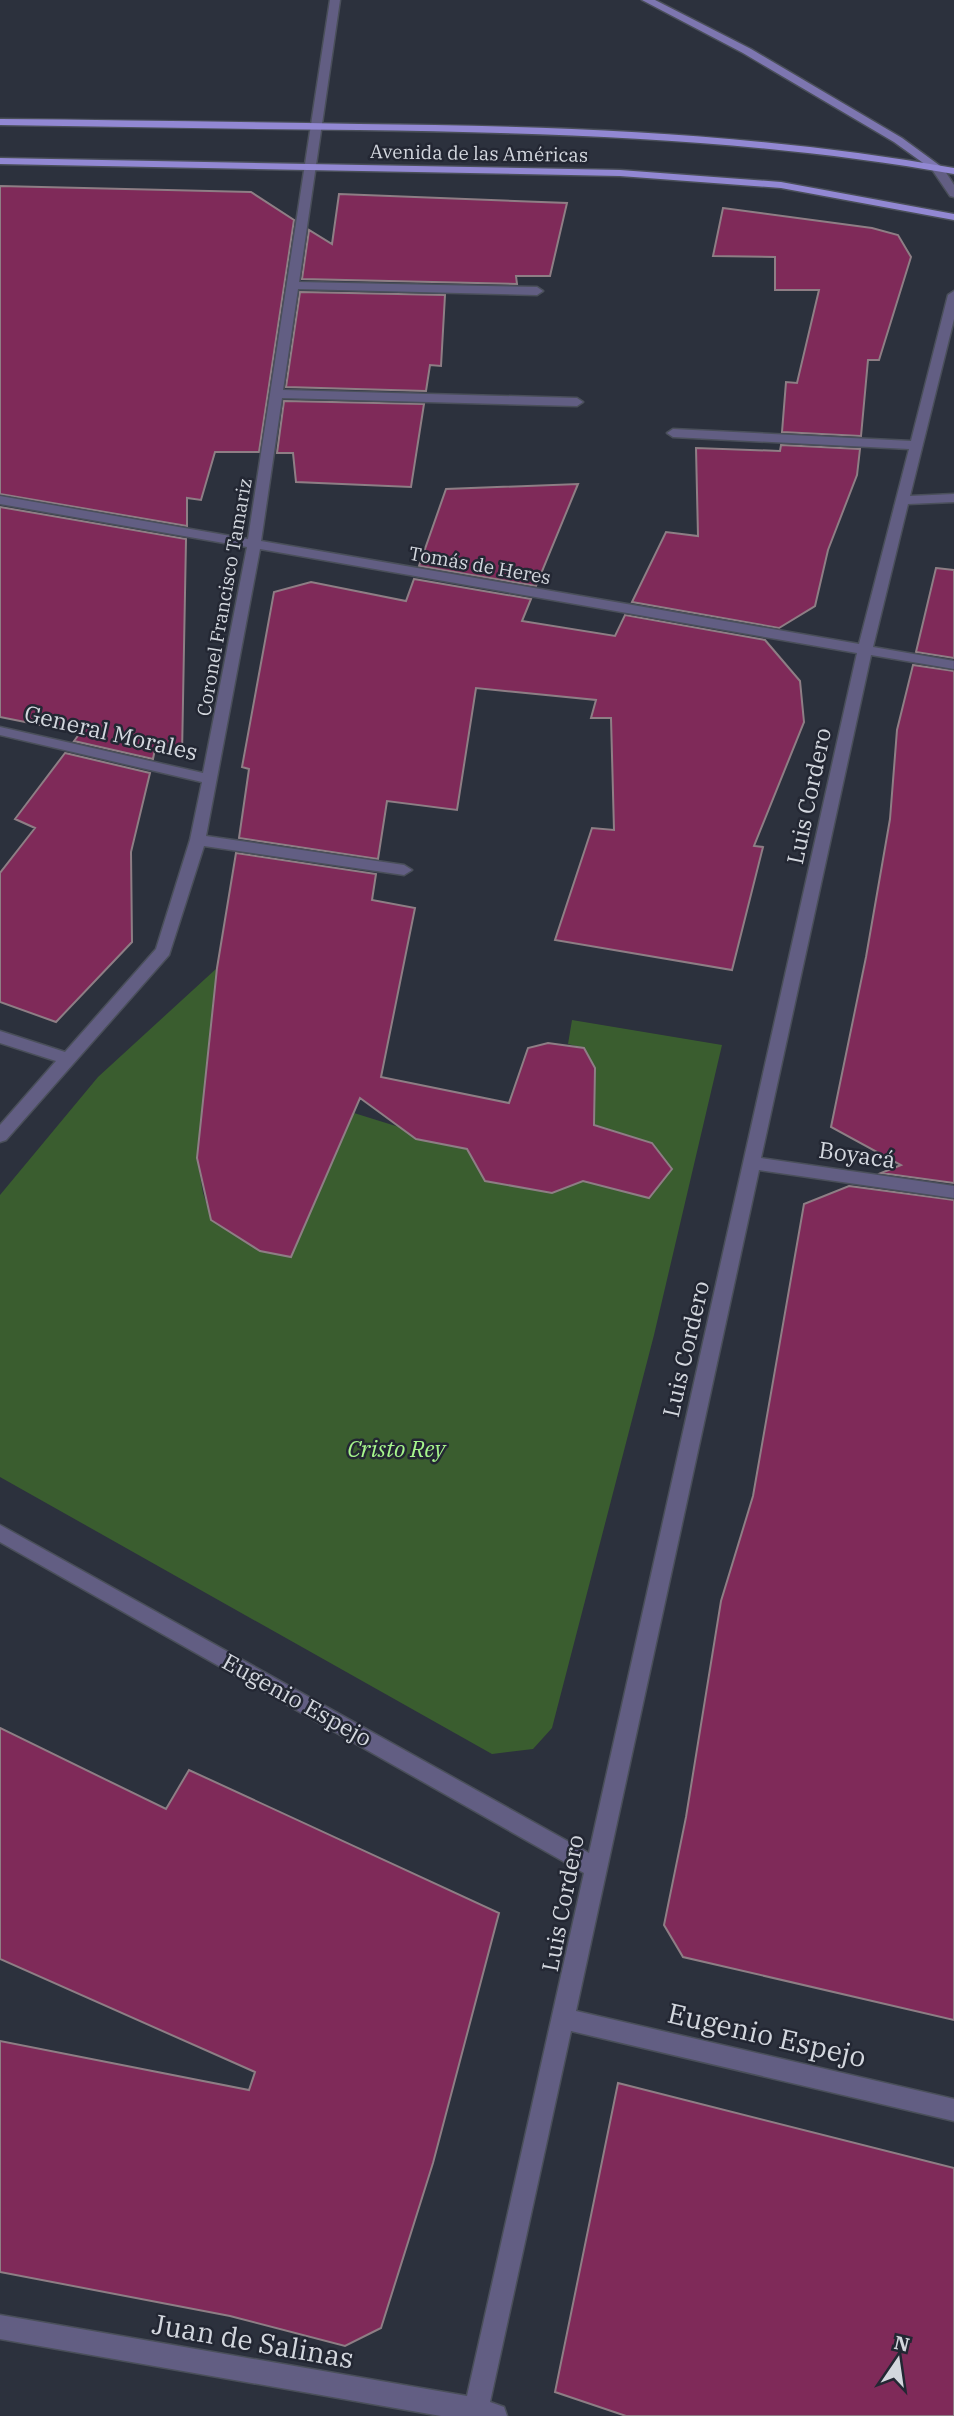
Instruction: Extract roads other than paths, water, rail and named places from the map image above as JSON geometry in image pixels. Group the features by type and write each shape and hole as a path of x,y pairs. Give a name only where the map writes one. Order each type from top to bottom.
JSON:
{"main road":[{"name":"Avenida de las Américas","path":"0,122 318,126 642,135 787,146 954,171"},
{"name":"Avenida de las Américas","path":"0,161 620,173 708,178 781,185 954,217"}],"street":[{"name":"Coronel Francisco Tamariz","path":"0,1136 163,951 198,840 254,545 335,0"},
{"path":"647,0 747,51 898,140 937,168 954,194"},
{"path":"293,285 537,291"},
{"name":"Luis Cordero","path":"482,2414 594,1867 754,1163 865,650 904,500 915,445 940,362 954,295"},
{"path":"276,394 577,402"},
{"path":"673,433 915,445"},
{"path":"904,500 954,498"},
{"name":"Tomás de Heres","path":"0,500 954,664"},
{"name":"General Morales","path":"0,731 211,779"},
{"path":"198,840 404,870"},
{"path":"0,1037 68,1059"},
{"name":"Boyacá","path":"754,1163 954,1192"},
{"name":"Eugenio Espejo","path":"0,1534 594,1867"},
{"name":"Eugenio Espejo","path":"565,2019 954,2110"},
{"name":"Juan de Salinas","path":"0,2327 482,2414"}],"park label":[{"name":"Cristo Rey","path":"396,1449"}]}
